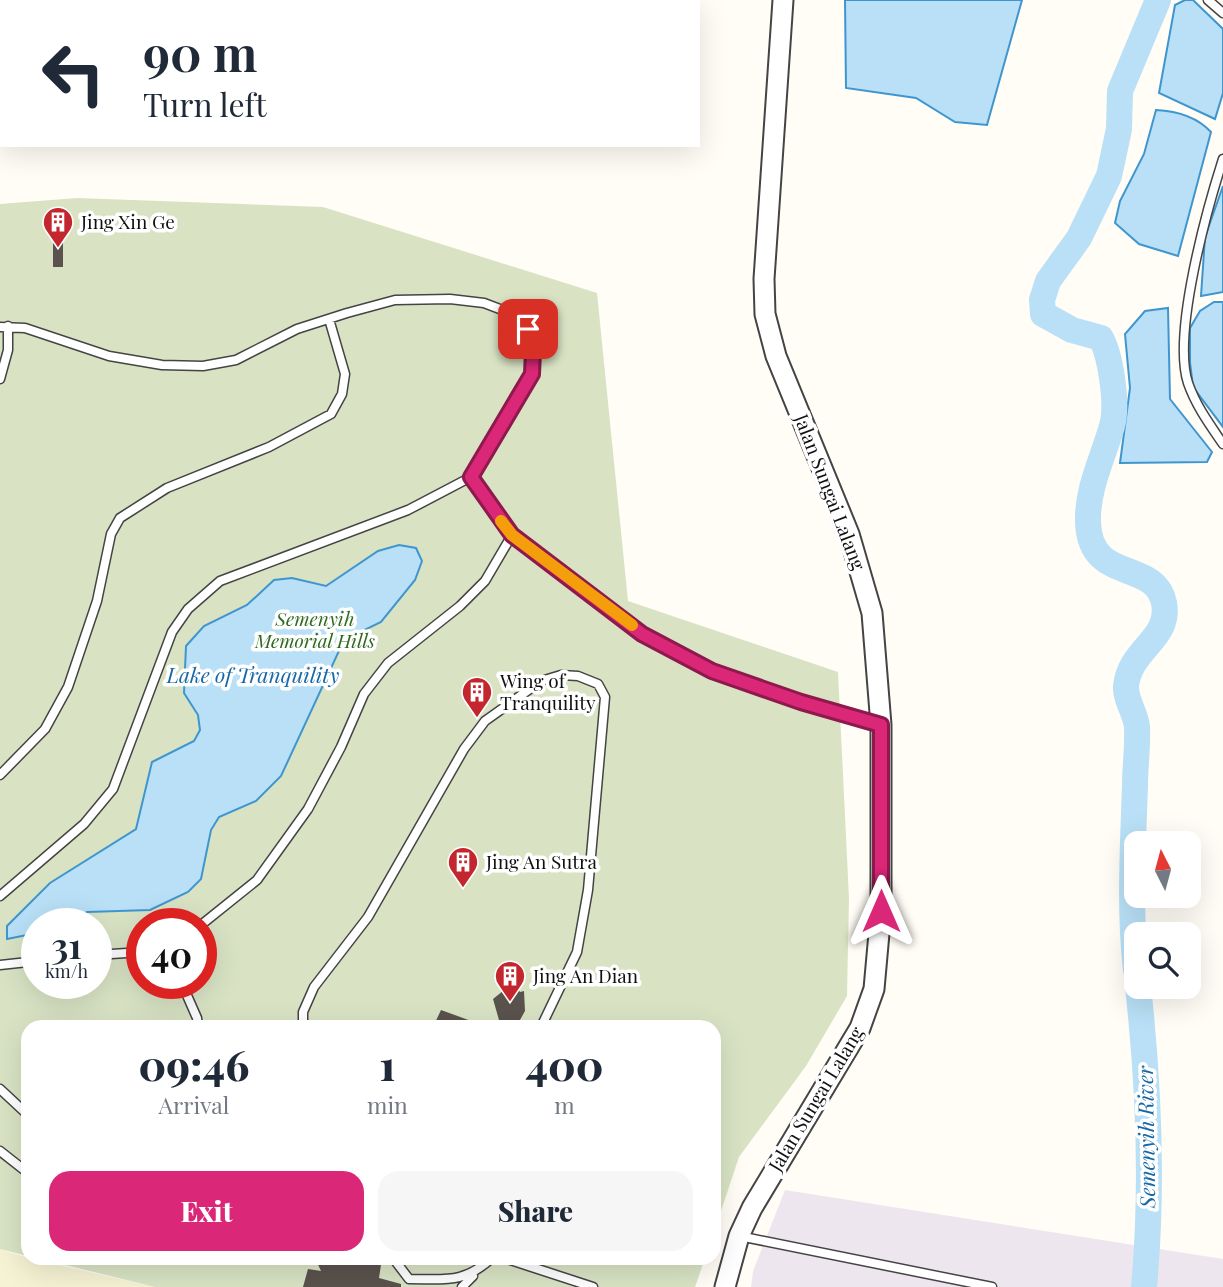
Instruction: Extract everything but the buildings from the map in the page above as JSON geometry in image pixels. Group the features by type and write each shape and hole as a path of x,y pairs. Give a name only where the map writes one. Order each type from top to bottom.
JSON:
{"street":[{"name":"Jalan Sungai Lalang","path":"725,1287 739,1236 766,1181 849,1049 874,989 881,911 881,725 875,645 866,587 849,534 776,356 765,314 764,279 783,0"}],"lane":[{"path":"1208,0 1223,13"},
{"path":"1223,159 1203,220 1186,328 1184,364 1188,383 1202,413 1223,444"},
{"path":"0,379 8,350 4,326 25,328 109,356 162,365 203,366 236,360 297,329 395,300 450,299 484,303 513,314 528,329 533,351 532,374 471,477 408,510 220,581 188,608 172,632 113,789 84,824 0,896"},
{"path":"0,775 45,729 68,687 97,601 111,534 120,518 167,488 269,447 331,414 342,394 345,374 329,319"},
{"path":"471,477 512,535 642,634 687,659 801,702 881,725"},
{"path":"217,912 257,880 308,810 341,747 363,694 388,663 460,606 485,581 512,535"},
{"path":"303,1020 303,1012 314,987 368,917 464,749 485,721 541,681 561,675 578,676 598,684 605,696 588,890 577,952 544,1020"},
{"path":"0,965 21,963"},
{"path":"189,999 197,1020"},
{"path":"0,1088 21,1108"},
{"path":"0,1151 21,1168"},
{"path":"739,1236 992,1287"},
{"path":"398,1265 409,1279 453,1279 475,1274"},
{"path":"462,1287 485,1265"},
{"path":"525,1265 593,1287"}],"shaded area":[{"path":"785,1190 1223,1259 1223,1287 751,1287 753,1271"},
{"path":"0,1249 21,1256 21,1265 59,1265 155,1287 0,1287"}],"green space":[{"name":"Semenyih Memorial Hills","path":"77,198 323,207 597,293 628,601 838,672 849,898 847,996 806,1066 739,1157 721,1211 721,1020 21,1020 21,1254 0,1249 0,204"},
{"path":"65,1265 703,1265 695,1287 155,1287"}],"water":[{"path":"845,0 1022,0 987,125 955,122 916,98 846,88"},
{"path":"1185,0 1193,0 1223,29 1223,93 1215,119 1159,93 1175,5"},
{"path":"1156,110 1186,116 1211,132 1178,256 1139,244 1115,223 1120,201 1144,154"},
{"path":"1223,186 1223,292 1201,296 1205,237"},
{"path":"1214,302 1223,302 1223,427 1193,387 1190,362 1190,328 1200,311"},
{"path":"1168,308 1170,399 1212,452 1207,462 1120,463 1130,388 1125,334 1145,311"},
{"name":"Lake of Tranquility","path":"399,545 416,548 422,561 415,580 381,622 344,640 281,776 256,801 219,817 211,830 201,879 188,892 154,908 126,908 126,911 112,911 112,908 25,908 50,883 136,829 152,762 194,741 200,730 198,715 184,693 186,646 204,626 247,605 274,580 292,578 326,586 378,551"},
{"name":"Lake of Tranquility","path":"21,912 21,936 7,939 7,926"}],"waterway":[{"name":"Semenyih River","path":"1133,922 1137,727 1126,686 1135,662 1162,626 1164,603 1158,589 1149,580 1111,563 1099,555 1091,542 1088,522 1090,497 1114,417 1110,369 1101,338 1072,330 1043,314 1042,300 1048,281 1079,238 1109,176 1119,129 1120,91 1158,0"},
{"name":"Semenyih River","path":"1139,999 1148,1137 1144,1287"}],"slow traffic":[{"path":"501,521 512,535 632,625"}],"place":[{"name":"Jing Xin Ge","path":"58,249"},
{"name":"Wing of Tranquility","path":"477,719"},
{"name":"Jing An Sutra","path":"463,889"},
{"name":"Jing An Dian","path":"510,1003"}],"route":[{"path":"528,329 533,351 532,374 471,477 512,535 594,594 642,634 712,671 801,702 881,725 881,911"}]}
